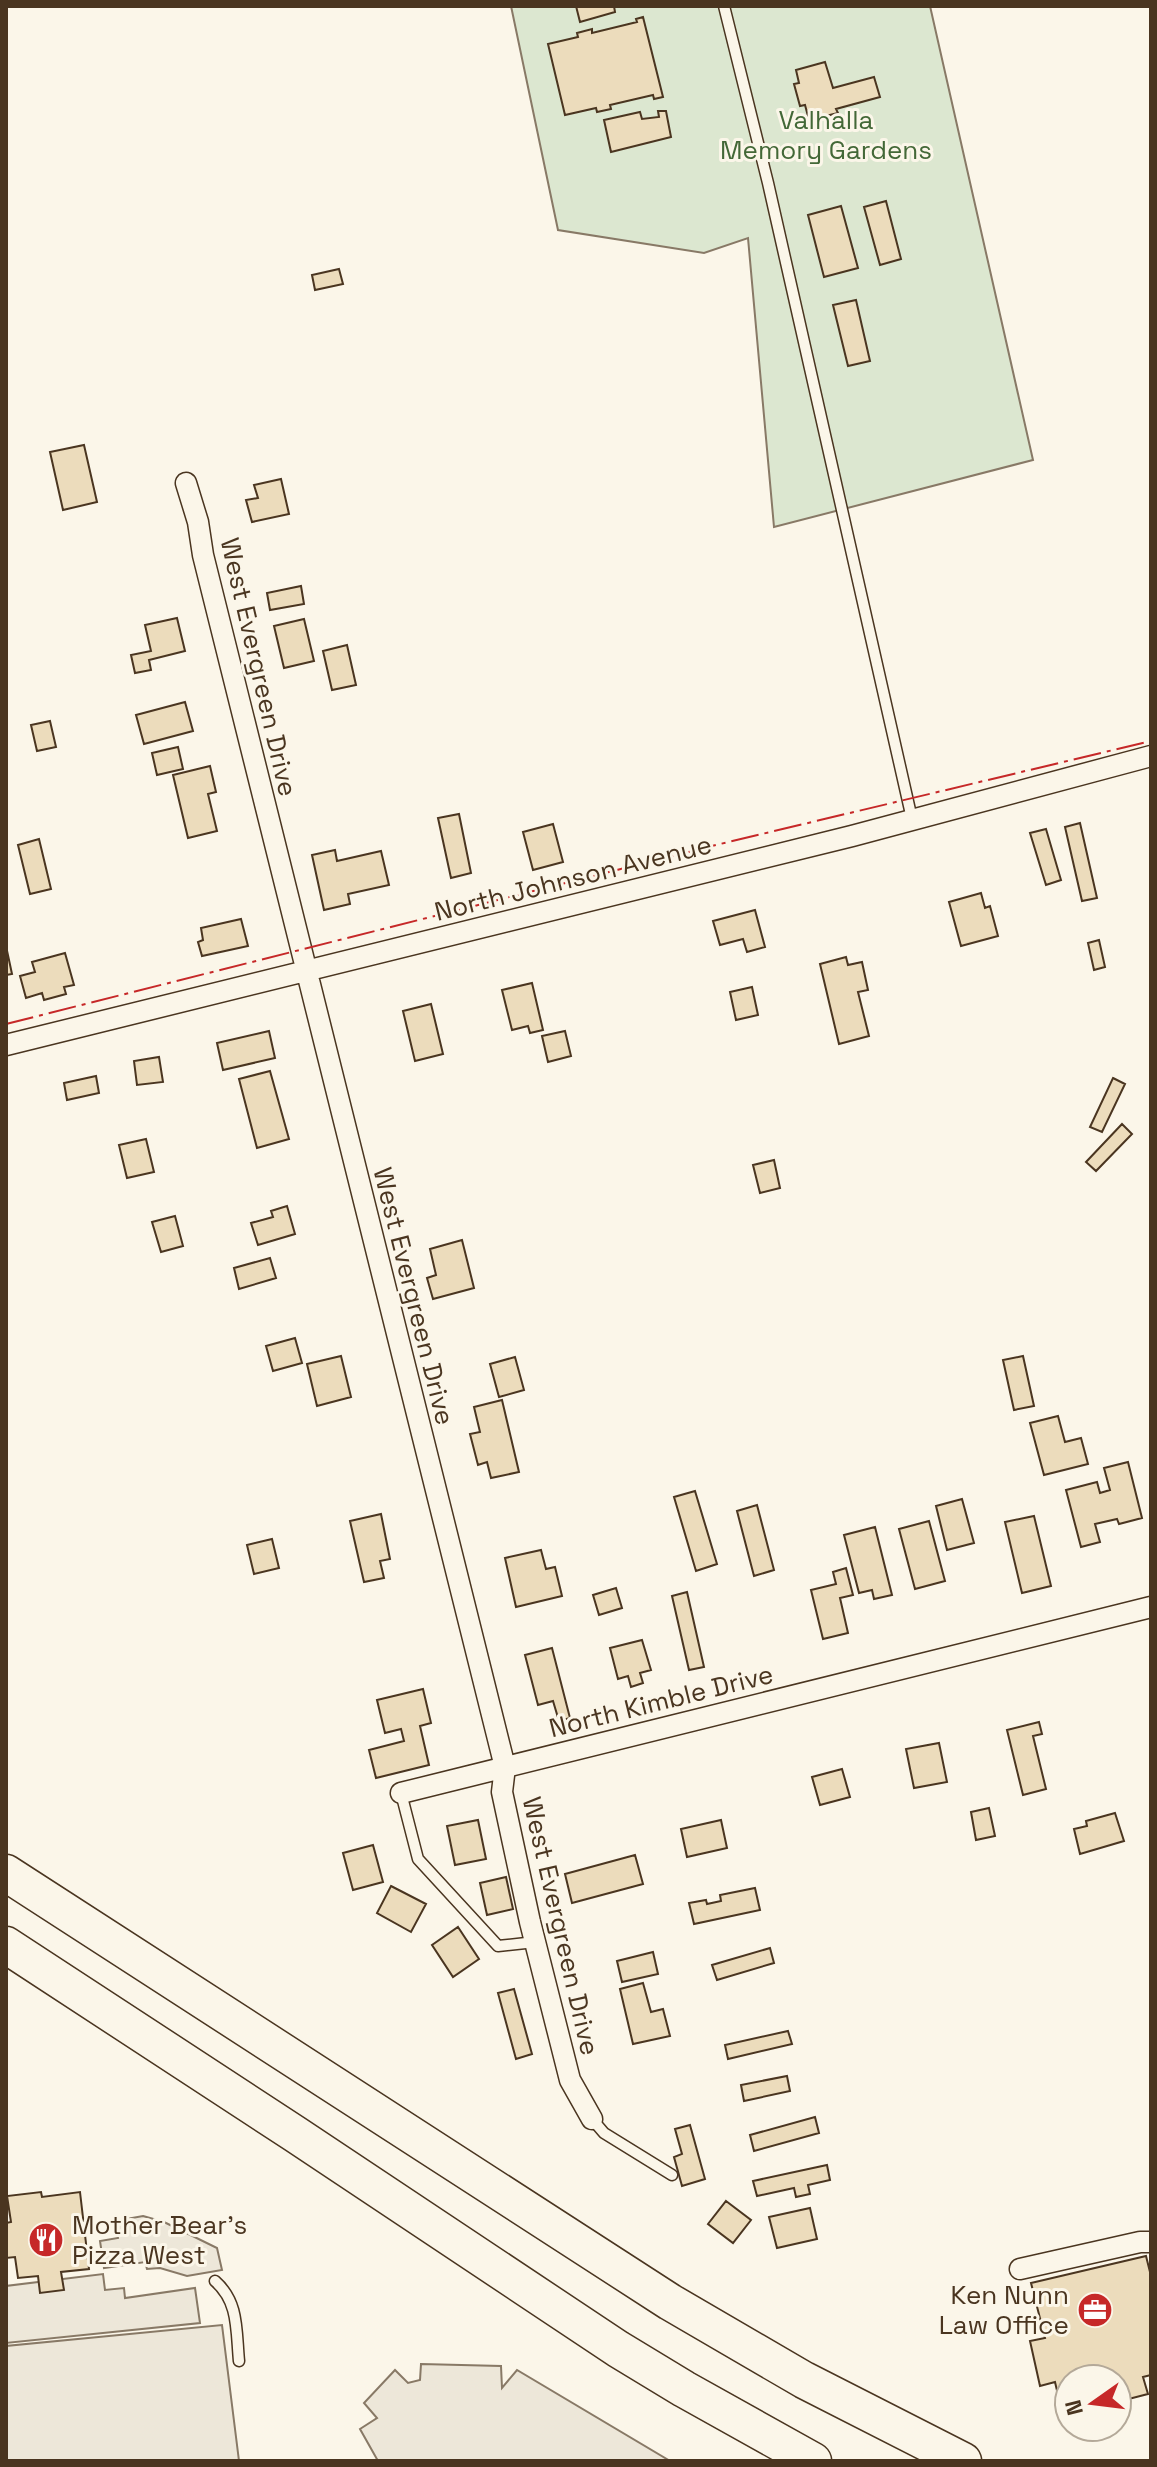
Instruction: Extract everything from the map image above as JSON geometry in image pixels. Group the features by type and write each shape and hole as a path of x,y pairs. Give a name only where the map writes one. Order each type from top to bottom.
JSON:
{"highway":[{"path":"6,1873 670,2302 804,2380 963,2461"},
{"path":"6,1945 618,2349 813,2461"}],"street":[{"name":"West Evergreen Drive","path":"186,483 505,1767 502,1792 535,1942 570,2080 592,2119"},
{"name":"North Johnson Avenue","path":"6,1045 662,884 1151,756"},
{"name":"North Kimble Drive","path":"401,1793 1151,1607"},
{"path":"1020,2269 1151,2242"}],"lane":[{"path":"724,6 771,198 912,819"},
{"name":"North Kimble Drive","path":"401,1793 418,1859 498,1946 535,1942"},
{"path":"592,2119 604,2133 672,2175"},
{"path":"215,2281 229,2295 232,2304 239,2361"}],"green space":[{"name":"Valhalla Memory Gardens","path":"511,6 930,6 1033,460 774,527 748,238 704,253 558,230"}],"shaded area":[{"path":"143,2216 164,2222 217,2248 222,2270 187,2276 160,2268 147,2269 145,2262 104,2268 100,2241 118,2238 115,2221"},
{"path":"103,2274 105,2290 124,2288 125,2298 195,2288 200,2323 6,2343 6,2286"},
{"path":"222,2325 239,2461 6,2461 6,2346"},
{"path":"421,2364 501,2366 502,2388 517,2370 670,2461 378,2461 360,2429 377,2418 364,2403 395,2370 408,2383 420,2380"}],"building":[{"path":"576,6 614,6 615,12 580,22"},
{"path":"643,17 663,97 654,99 653,95 610,105 611,109 597,112 596,108 565,115 548,44 578,37 577,33 592,29 592,33 637,22 636,19"},
{"path":"825,62 833,88 874,77 880,97 809,120 805,105 800,106 794,84 799,83 796,70"},
{"path":"658,111 666,111 671,137 611,152 604,120 640,112 642,119 659,117"},
{"path":"886,201 901,259 880,265 864,207"},
{"path":"841,206 858,268 824,277 808,215"},
{"path":"339,269 343,284 315,290 312,275"},
{"path":"856,300 870,361 848,366 833,305"},
{"path":"84,445 97,502 63,510 50,452"},
{"path":"281,479 289,514 252,522 246,500 258,498 254,485"},
{"path":"301,586 304,604 270,610 267,593"},
{"path":"177,618 185,651 149,660 151,670 135,673 131,655 151,651 145,625"},
{"path":"304,619 314,661 284,668 274,626"},
{"path":"347,645 356,685 332,690 323,651"},
{"path":"185,702 193,731 144,744 136,715"},
{"path":"50,721 56,747 37,751 31,725"},
{"path":"178,747 183,769 157,775 152,753"},
{"path":"210,766 216,792 208,794 217,831 188,838 173,775"},
{"path":"459,814 471,873 451,878 438,818"},
{"path":"1080,823 1097,898 1082,901 1065,827"},
{"path":"553,824 563,862 533,870 523,832"},
{"path":"1046,829 1061,880 1046,885 1030,833"},
{"path":"39,839 51,889 30,894 18,845"},
{"path":"335,850 337,861 381,851 389,885 348,894 350,904 324,910 312,855"},
{"path":"981,893 985,908 990,906 998,936 961,946 949,902"},
{"path":"755,910 765,947 747,952 743,939 720,945 713,921"},
{"path":"241,919 248,946 202,956 198,942 203,940 201,928"},
{"path":"1099,940 1105,967 1094,970 1088,943"},
{"path":"6,946 12,974 6,975"},
{"path":"65,953 74,985 64,987 66,994 44,1000 42,993 26,998 20,976 35,972 32,962"},
{"path":"846,957 848,965 862,962 868,990 858,992 869,1036 839,1044 820,964"},
{"path":"532,983 543,1030 530,1033 528,1026 512,1030 502,990"},
{"path":"752,987 758,1015 736,1020 730,992"},
{"path":"431,1004 443,1054 415,1061 403,1011"},
{"path":"269,1031 275,1058 223,1070 217,1043"},
{"path":"565,1031 571,1056 548,1062 542,1036"},
{"path":"159,1057 163,1082 137,1085 134,1061"},
{"path":"270,1071 289,1139 257,1148 239,1079"},
{"path":"96,1076 99,1093 67,1100 64,1083"},
{"path":"1113,1078 1125,1084 1102,1132 1090,1127"},
{"path":"1122,1124 1132,1134 1096,1171 1086,1162"},
{"path":"146,1139 154,1172 127,1178 119,1145"},
{"path":"774,1160 780,1188 760,1193 753,1165"},
{"path":"287,1206 295,1234 258,1245 251,1223 273,1217 271,1211"},
{"path":"175,1216 183,1246 161,1252 152,1222"},
{"path":"462,1240 474,1288 433,1299 427,1278 436,1275 430,1249"},
{"path":"270,1258 276,1278 239,1289 234,1268"},
{"path":"295,1338 302,1363 273,1371 266,1346"},
{"path":"341,1356 351,1397 317,1406 307,1364"},
{"path":"1023,1356 1034,1406 1014,1410 1003,1360"},
{"path":"515,1357 524,1390 499,1397 490,1364"},
{"path":"502,1400 519,1472 491,1478 487,1462 478,1465 470,1434 480,1432 474,1407"},
{"path":"1058,1416 1065,1442 1081,1438 1088,1464 1044,1475 1030,1423"},
{"path":"1128,1462 1142,1518 1119,1524 1117,1519 1095,1524 1100,1542 1081,1547 1066,1490 1097,1482 1100,1493 1110,1490 1104,1468"},
{"path":"695,1491 717,1564 696,1571 674,1497"},
{"path":"962,1499 974,1543 947,1550 936,1506"},
{"path":"757,1505 774,1570 754,1576 737,1511"},
{"path":"381,1514 390,1559 380,1561 384,1578 364,1582 350,1521"},
{"path":"1034,1516 1051,1586 1022,1593 1005,1522"},
{"path":"929,1521 945,1581 915,1589 899,1529"},
{"path":"875,1527 892,1595 874,1599 872,1590 859,1593 844,1535"},
{"path":"272,1539 279,1568 254,1574 247,1545"},
{"path":"541,1550 546,1569 555,1567 562,1596 516,1607 505,1558"},
{"path":"846,1568 853,1595 840,1598 848,1633 823,1639 811,1590 836,1584 833,1572"},
{"path":"616,1588 622,1608 599,1615 593,1595"},
{"path":"687,1592 704,1667 689,1670 672,1596"},
{"path":"642,1640 651,1670 640,1673 643,1683 631,1687 628,1676 618,1679 610,1648"},
{"path":"552,1648 570,1718 559,1721 553,1701 538,1705 525,1655"},
{"path":"423,1689 431,1723 420,1726 429,1765 376,1778 369,1750 404,1741 401,1729 385,1733 377,1700"},
{"path":"1039,1722 1042,1734 1033,1736 1046,1789 1023,1795 1007,1730"},
{"path":"939,1743 947,1782 914,1788 906,1749"},
{"path":"842,1769 850,1797 820,1805 812,1777"},
{"path":"989,1808 995,1836 976,1840 971,1812"},
{"path":"1115,1813 1124,1841 1080,1854 1074,1829 1087,1826 1086,1821"},
{"path":"478,1820 486,1859 455,1865 447,1826"},
{"path":"721,1820 727,1848 687,1857 681,1829"},
{"path":"373,1845 383,1882 353,1890 343,1853"},
{"path":"635,1855 643,1884 572,1903 565,1874"},
{"path":"506,1877 513,1909 487,1915 480,1883"},
{"path":"391,1886 426,1904 411,1932 377,1913"},
{"path":"755,1888 760,1910 694,1924 689,1903 721,1901 720,1895"},
{"path":"458,1927 479,1959 453,1977 432,1945"},
{"path":"770,1948 774,1963 717,1980 712,1965"},
{"path":"653,1952 658,1974 622,1982 617,1961"},
{"path":"643,1983 651,2012 663,2009 670,2036 633,2044 620,1989"},
{"path":"514,1989 532,2054 516,2059 498,1993"},
{"path":"788,2031 792,2044 728,2059 725,2045"},
{"path":"787,2076 790,2091 744,2101 741,2085"},
{"path":"815,2117 819,2133 754,2151 750,2135"},
{"path":"690,2125 705,2179 682,2186 674,2157 682,2154 675,2129"},
{"path":"827,2165 830,2180 808,2185 810,2194 796,2197 794,2188 757,2196 753,2181"},
{"name":"Mother Bear's Pizza West","path":"41,2192 42,2197 80,2192 89,2269 61,2272 64,2290 40,2293 38,2276 18,2278 15,2257 6,2258 6,2223 11,2222 7,2196"},
{"path":"726,2201 751,2220 733,2243 708,2224"},
{"path":"810,2208 817,2239 777,2248 769,2217"},
{"name":"Ken Nunn Law Office","path":"1146,2256 1151,2276 1151,2375 1143,2377 1148,2394 1133,2398 1133,2363 1053,2363 1053,2383 1040,2386 1030,2341 1045,2338 1031,2283"}],"power":[{"path":"6,1024 720,844 1151,741"}],"place":[{"name":"Mother Bear's Pizza West","path":"46,2240"},
{"name":"Ken Nunn Law Office","path":"1095,2310"}]}
